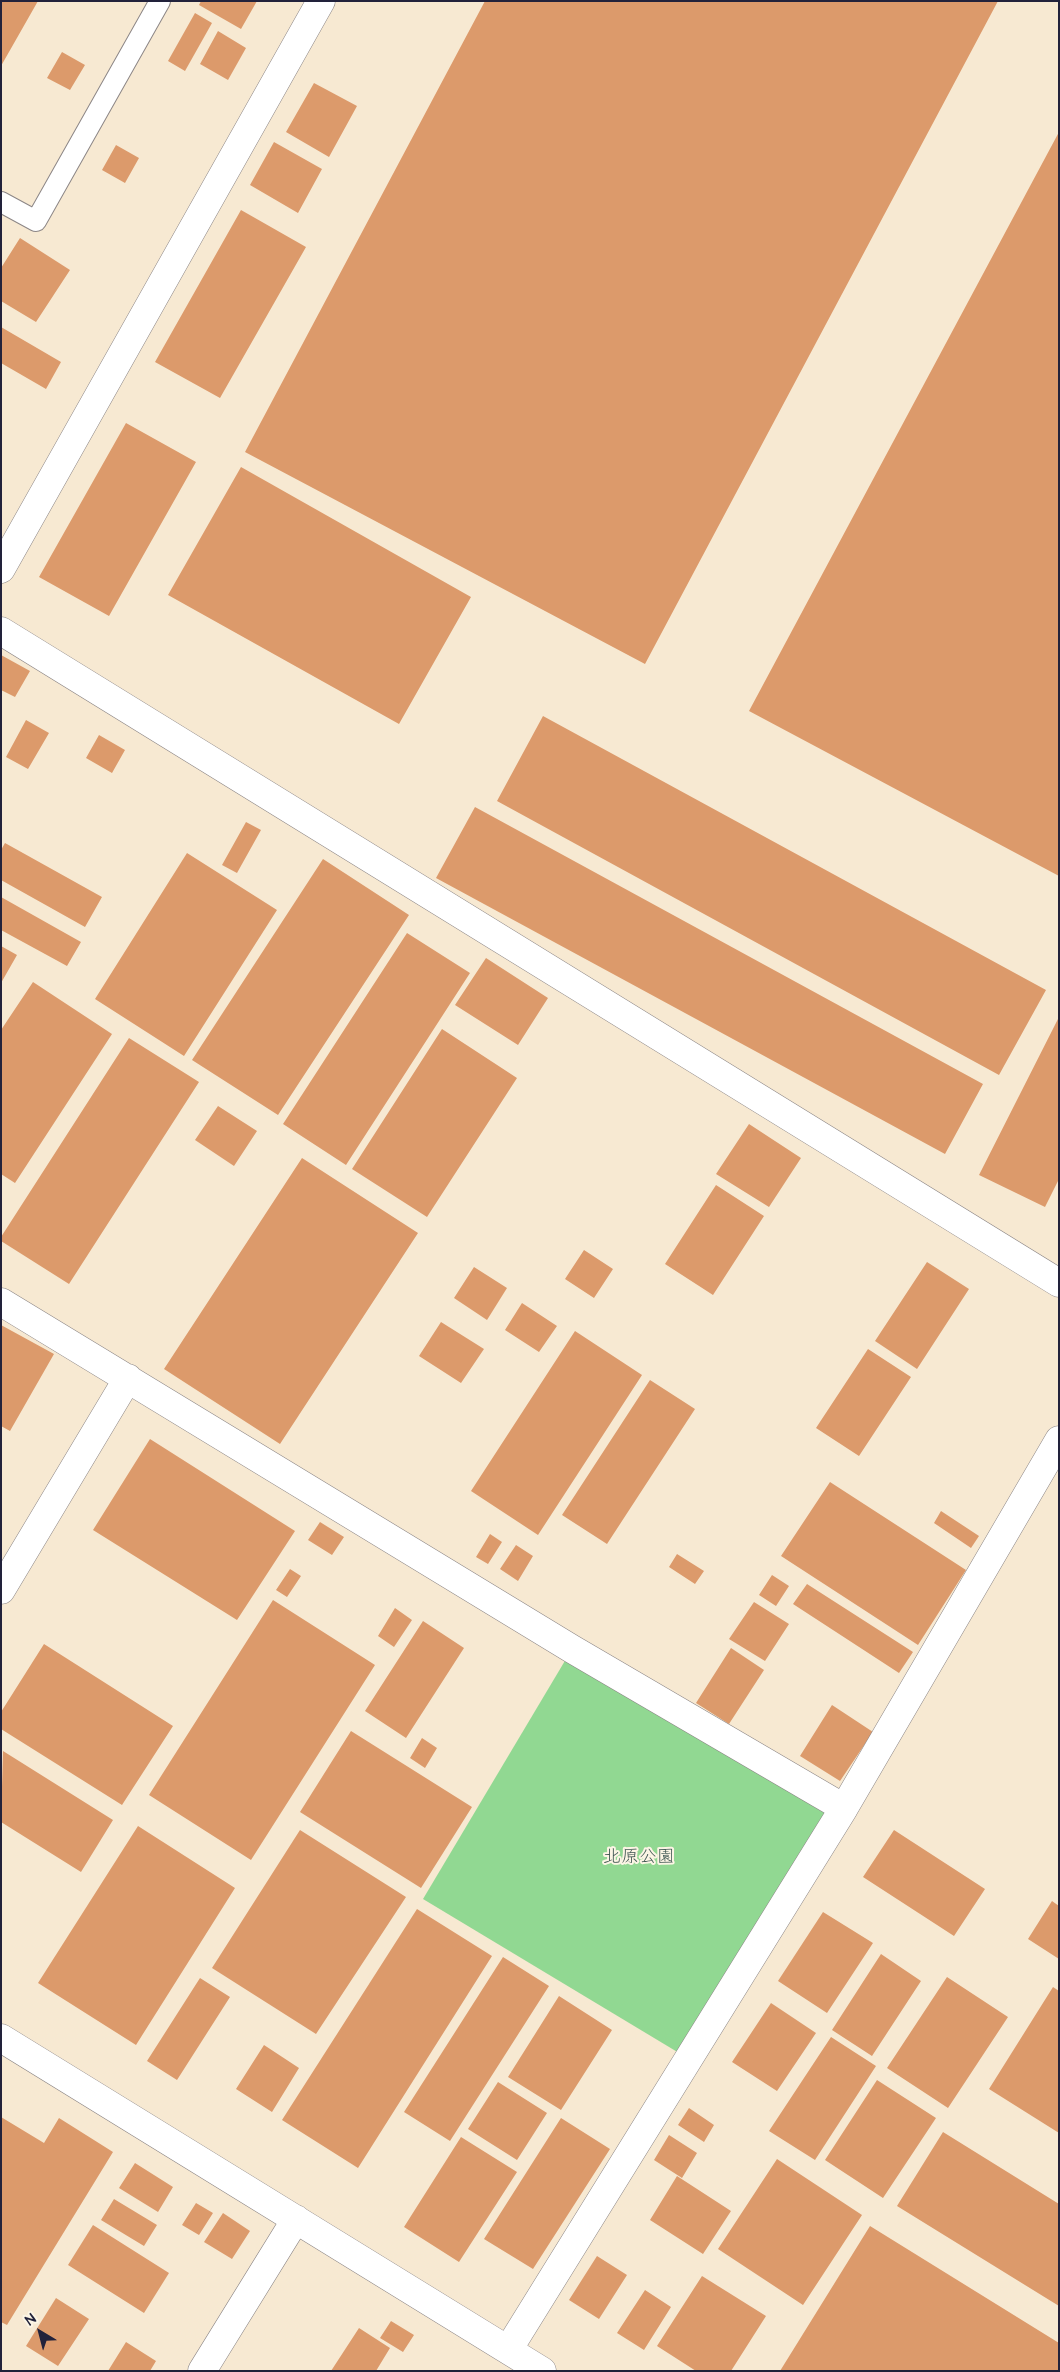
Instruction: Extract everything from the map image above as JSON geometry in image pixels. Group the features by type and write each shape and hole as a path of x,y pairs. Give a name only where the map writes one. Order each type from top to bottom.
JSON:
{"street":[{"path":"1,569 321,1"},
{"path":"1,631 1059,1283"},
{"path":"1,1302 572,1649 844,1808"},
{"path":"1,1590 128,1378"},
{"path":"508,2350 844,1808 1059,1440"},
{"path":"1,2038 542,2371"},
{"path":"202,2371 296,2219"}],"lane":[{"path":"1,202 36,221 160,1"}],"green space":[{"name":"北原公園","path":"572,1649 844,1808 689,2059 423,1899"}],"building":[{"path":"1,1 38,1 1,66"},
{"path":"201,1 257,1 241,29 199,5"},
{"path":"485,1 998,1 645,664 245,452"},
{"path":"195,13 212,23 185,71 168,61"},
{"path":"218,31 246,48 228,80 200,64"},
{"path":"62,52 85,65 70,90 47,78"},
{"path":"314,83 357,106 329,157 286,132"},
{"path":"1059,132 1059,876 749,711"},
{"path":"274,142 322,169 298,213 250,185"},
{"path":"116,145 139,158 125,183 102,170"},
{"path":"241,210 306,247 220,398 155,362"},
{"path":"20,238 70,270 36,322 1,301 1,268"},
{"path":"1,327 61,362 46,389 1,363"},
{"path":"126,423 196,462 109,616 39,577"},
{"path":"241,467 471,597 399,724 168,595"},
{"path":"1,655 30,671 15,697 1,690"},
{"path":"543,716 1046,990 999,1075 497,801"},
{"path":"26,720 49,733 28,769 6,757"},
{"path":"99,735 125,750 112,773 86,758"},
{"path":"475,807 983,1084 945,1154 436,878"},
{"path":"246,822 261,830 237,873 222,865"},
{"path":"5,843 102,897 85,927 1,880 1,850"},
{"path":"187,853 277,910 184,1056 95,999"},
{"path":"323,859 409,915 278,1115 192,1060"},
{"path":"1,897 81,942 67,966 1,930"},
{"path":"407,933 470,973 346,1165 283,1124"},
{"path":"1,946 17,955 1,983"},
{"path":"486,958 548,998 518,1045 455,1005"},
{"path":"33,982 112,1034 15,1183 1,1174 1,1030"},
{"path":"1059,1017 1059,1179 1045,1207 979,1175"},
{"path":"442,1029 517,1078 427,1217 352,1169"},
{"path":"129,1038 199,1082 69,1284 1,1241 1,1237"},
{"path":"218,1106 257,1131 234,1166 195,1140"},
{"path":"749,1124 801,1158 769,1207 716,1174"},
{"path":"302,1158 418,1233 280,1444 164,1369"},
{"path":"716,1185 764,1216 713,1295 665,1264"},
{"path":"584,1250 613,1269 594,1298 565,1279"},
{"path":"927,1262 969,1289 917,1369 875,1341"},
{"path":"474,1267 507,1288 487,1320 454,1298"},
{"path":"522,1303 557,1326 539,1352 505,1330"},
{"path":"441,1322 484,1349 461,1383 419,1356"},
{"path":"1,1325 54,1354 10,1431 1,1426"},
{"path":"575,1331 642,1375 538,1535 471,1491"},
{"path":"868,1349 911,1377 859,1456 816,1428"},
{"path":"650,1380 695,1409 607,1544 562,1515"},
{"path":"150,1439 295,1531 237,1620 93,1530"},
{"path":"830,1482 966,1570 918,1645 781,1556"},
{"path":"941,1511 979,1536 971,1548 934,1523"},
{"path":"320,1522 344,1537 332,1555 308,1540"},
{"path":"490,1534 502,1542 488,1564 476,1557"},
{"path":"516,1545 533,1556 518,1581 500,1569"},
{"path":"677,1554 704,1571 695,1584 669,1567"},
{"path":"290,1569 301,1576 287,1597 276,1590"},
{"path":"772,1575 789,1586 776,1606 759,1595"},
{"path":"807,1584 913,1652 899,1673 793,1604"},
{"path":"273,1600 375,1665 251,1860 149,1795"},
{"path":"754,1602 789,1624 765,1661 729,1639"},
{"path":"395,1608 412,1620 394,1647 378,1636"},
{"path":"423,1621 464,1648 406,1738 365,1711"},
{"path":"44,1644 173,1726 122,1805 1,1729 1,1712"},
{"path":"731,1648 764,1670 729,1724 696,1703"},
{"path":"832,1705 873,1732 840,1781 800,1756"},
{"path":"351,1731 472,1807 421,1888 300,1812"},
{"path":"422,1738 437,1748 425,1768 410,1758"},
{"path":"3,1751 113,1820 81,1872 1,1822"},
{"path":"138,1826 235,1888 136,2045 38,1983"},
{"path":"300,1830 406,1897 316,2034 212,1968"},
{"path":"894,1830 985,1889 954,1936 863,1877"},
{"path":"1052,1901 1059,1906 1059,1959 1028,1939"},
{"path":"417,1909 492,1956 358,2168 282,2120"},
{"path":"823,1912 873,1943 827,2013 778,1981"},
{"path":"881,1954 921,1981 872,2056 832,2030"},
{"path":"503,1957 549,1986 450,2141 404,2112"},
{"path":"947,1977 1008,2017 948,2108 887,2068"},
{"path":"200,1978 230,1997 177,2080 147,2061"},
{"path":"1053,1987 1059,1991 1059,2133 989,2089"},
{"path":"559,1996 612,2030 561,2110 508,2077"},
{"path":"771,2003 816,2033 777,2091 732,2062"},
{"path":"831,2037 876,2066 815,2160 769,2131"},
{"path":"264,2045 299,2068 272,2112 236,2089"},
{"path":"877,2080 936,2118 883,2198 825,2160"},
{"path":"498,2082 547,2113 517,2160 468,2129"},
{"path":"689,2108 714,2125 704,2142 678,2125"},
{"path":"1,2117 44,2143 59,2118 113,2152 7,2325 1,2322"},
{"path":"561,2118 610,2149 533,2269 484,2239"},
{"path":"943,2132 1059,2204 1059,2306 897,2206"},
{"path":"669,2135 697,2153 682,2178 654,2160"},
{"path":"461,2137 517,2172 459,2262 404,2227"},
{"path":"777,2159 862,2215 803,2305 718,2249"},
{"path":"135,2163 173,2187 158,2212 119,2188"},
{"path":"677,2176 731,2211 703,2254 650,2220"},
{"path":"114,2199 157,2225 144,2246 101,2220"},
{"path":"196,2203 213,2213 199,2235 182,2225"},
{"path":"223,2213 250,2231 232,2259 204,2242"},
{"path":"93,2225 169,2273 144,2313 68,2265"},
{"path":"870,2226 1059,2343 1059,2371 780,2371"},
{"path":"597,2256 627,2275 599,2319 569,2300"},
{"path":"702,2276 766,2316 731,2371 696,2371 657,2346"},
{"path":"645,2290 671,2307 644,2350 617,2333"},
{"path":"56,2298 89,2319 58,2366 26,2346"},
{"path":"391,2321 414,2335 403,2352 380,2338"},
{"path":"359,2328 390,2348 376,2371 331,2371"},
{"path":"126,2342 156,2361 150,2371 108,2371"}]}
